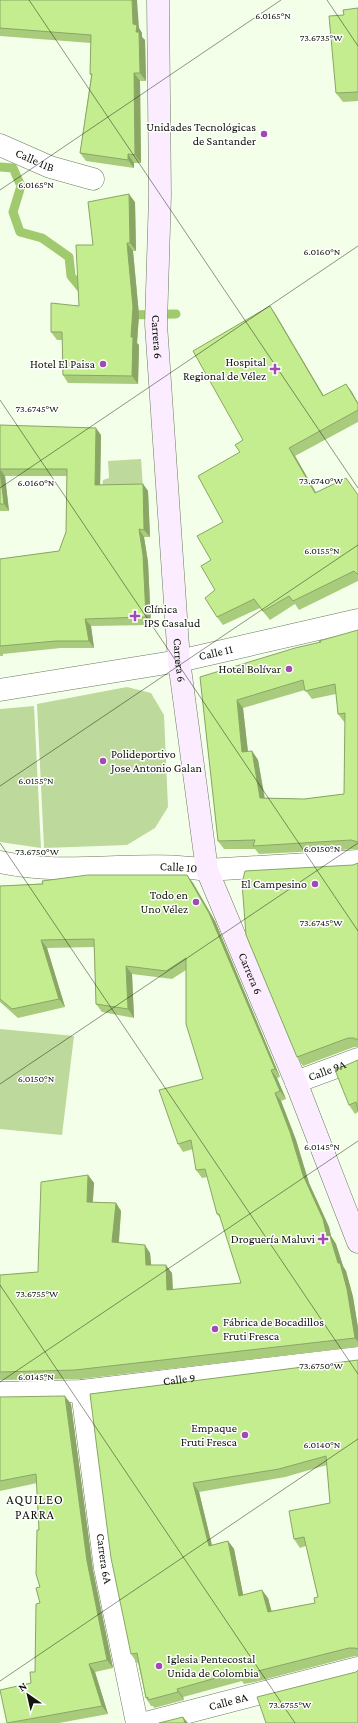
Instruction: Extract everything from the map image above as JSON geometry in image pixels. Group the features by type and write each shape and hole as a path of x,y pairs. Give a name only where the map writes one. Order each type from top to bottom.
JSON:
{"main road":[{"name":"Carrera 6","path":"158,0 160,195 156,315 179,661 207,870 296,1082 358,1242"}],"street":[{"name":"Calle 11B","path":"0,145 50,167 93,180"},
{"name":"Calle 11","path":"0,690 179,661 358,620"},
{"name":"Calle 10","path":"0,862 19,866 52,869 180,866 207,870 358,861"},
{"name":"Calle 9A","path":"296,1082 358,1059"},
{"name":"Calle 9","path":"0,1393 82,1391 358,1358"},
{"name":"Carrera 6A","path":"82,1391 105,1568 137,1723"},
{"name":"Calle 8A","path":"146,1723 358,1668"}],"green space":[{"path":"141,459 143,488 102,488 103,480 109,478 108,461"},
{"name":"Polideportivo Jose Antonio Galan","path":"127,687 151,693 164,715 168,807 155,828 127,845 44,848 37,704"},
{"path":"34,706 41,848 0,842 0,709"},
{"path":"0,1029 74,1036 62,1135 0,1129"}],"building":[{"path":"0,0 132,0 133,24 137,25 136,32 139,32 140,73 134,73 135,155 128,154 128,160 80,153 92,74 90,74 91,35 0,28"},
{"path":"358,8 358,92 336,93 329,16 344,15 343,10"},
{"path":"129,194 130,243 127,243 133,307 131,337 133,337 132,376 63,375 62,332 51,332 51,303 79,306 76,245 93,245 88,202"},
{"path":"270,306 323,396 346,384 358,404 358,410 289,448 315,493 346,478 358,495 358,574 354,571 293,601 289,596 263,611 254,599 217,617 205,598 215,590 201,566 211,560 197,536 223,522 198,476 240,452 235,445 243,440 193,351"},
{"path":"0,425 96,428 95,485 143,484 144,530 139,529 143,555 146,617 85,619 89,641 56,641 0,646 0,559 59,551 66,532 67,469 0,469"},
{"path":"0,470 4,504 0,504"},
{"path":"358,630 358,842 351,840 253,846 255,840 218,841 200,677 295,648 321,642 319,641","holes":["303,680 305,691 335,684 338,714 345,713 344,794 304,799 260,798 252,751 242,752 237,700"]},
{"path":"358,863 358,1040 348,1038 297,1057 246,935 242,883 245,871 353,865"},
{"path":"88,875 187,875 209,913 275,1069 271,1070 280,1091 275,1093 290,1132 303,1175 323,1219 327,1236 330,1236 338,1263 340,1263 347,1289 355,1338 75,1370 0,1372 0,1275 38,1272 41,1182 88,1175 87,1202 116,1203 112,1242 145,1245 146,1265 166,1265 167,1290 241,1283 219,1214 217,1214 205,1169 196,1170 191,1140 178,1144 159,1090 203,1079 186,1024 186,958 166,971 126,966 128,1009 96,1004 94,939 41,940 59,999 12,1009 0,999 0,886 43,884 42,881"},
{"path":"358,1060 358,1111 356,1102 349,1105 335,1070"},
{"path":"358,1360 358,1649 349,1648 238,1676 237,1672 177,1689 178,1692 148,1700 148,1697 146,1698 137,1653 131,1654 111,1558 90,1394","holes":["326,1456 330,1503 289,1511 294,1539 304,1537 318,1597 314,1598 315,1603 268,1612 262,1590 239,1596 228,1541 209,1546 193,1483 279,1469"]},
{"path":"65,1396 87,1561 107,1660 89,1664 102,1706 7,1723 0,1690 31,1683 30,1672 35,1672 36,1604 40,1603 36,1588 40,1587 36,1574 37,1530 39,1530 36,1474 0,1481 0,1397"},
{"path":"358,1670 358,1723 266,1723 257,1697 356,1672"},
{"path":"183,1717 185,1723 159,1723"}],"waterway":[{"path":"0,167 13,168 21,186 13,212 20,232 42,238 69,257 71,276 85,293"},
{"path":"127,315 176,314"}],"place":[{"name":"Unidades Tecnológicas de Santander","path":"264,134"},
{"name":"Hotel El Paisa","path":"103,364"},
{"name":"Hospital Regional de Vélez","path":"275,369"},
{"name":"Clínica IPS Casalud","path":"135,616"},
{"name":"Hotel Bolívar","path":"289,669"},
{"name":"Polideportivo Jose Antonio Galan","path":"103,761"},
{"name":"El Campesino","path":"315,884"},
{"name":"Todo en Uno Vélez","path":"196,902"},
{"name":"Droguería Maluvi","path":"323,1239"},
{"name":"Fábrica de Bocadillos Fruti Fresca","path":"215,1329"},
{"name":"Empaque Fruti Fresca","path":"245,1435"},
{"name":"Iglesia Pentecostal Unida de Colombia","path":"159,1666"}],"district":[{"name":"AQUILEO PARRA","path":"35,1506"}]}
